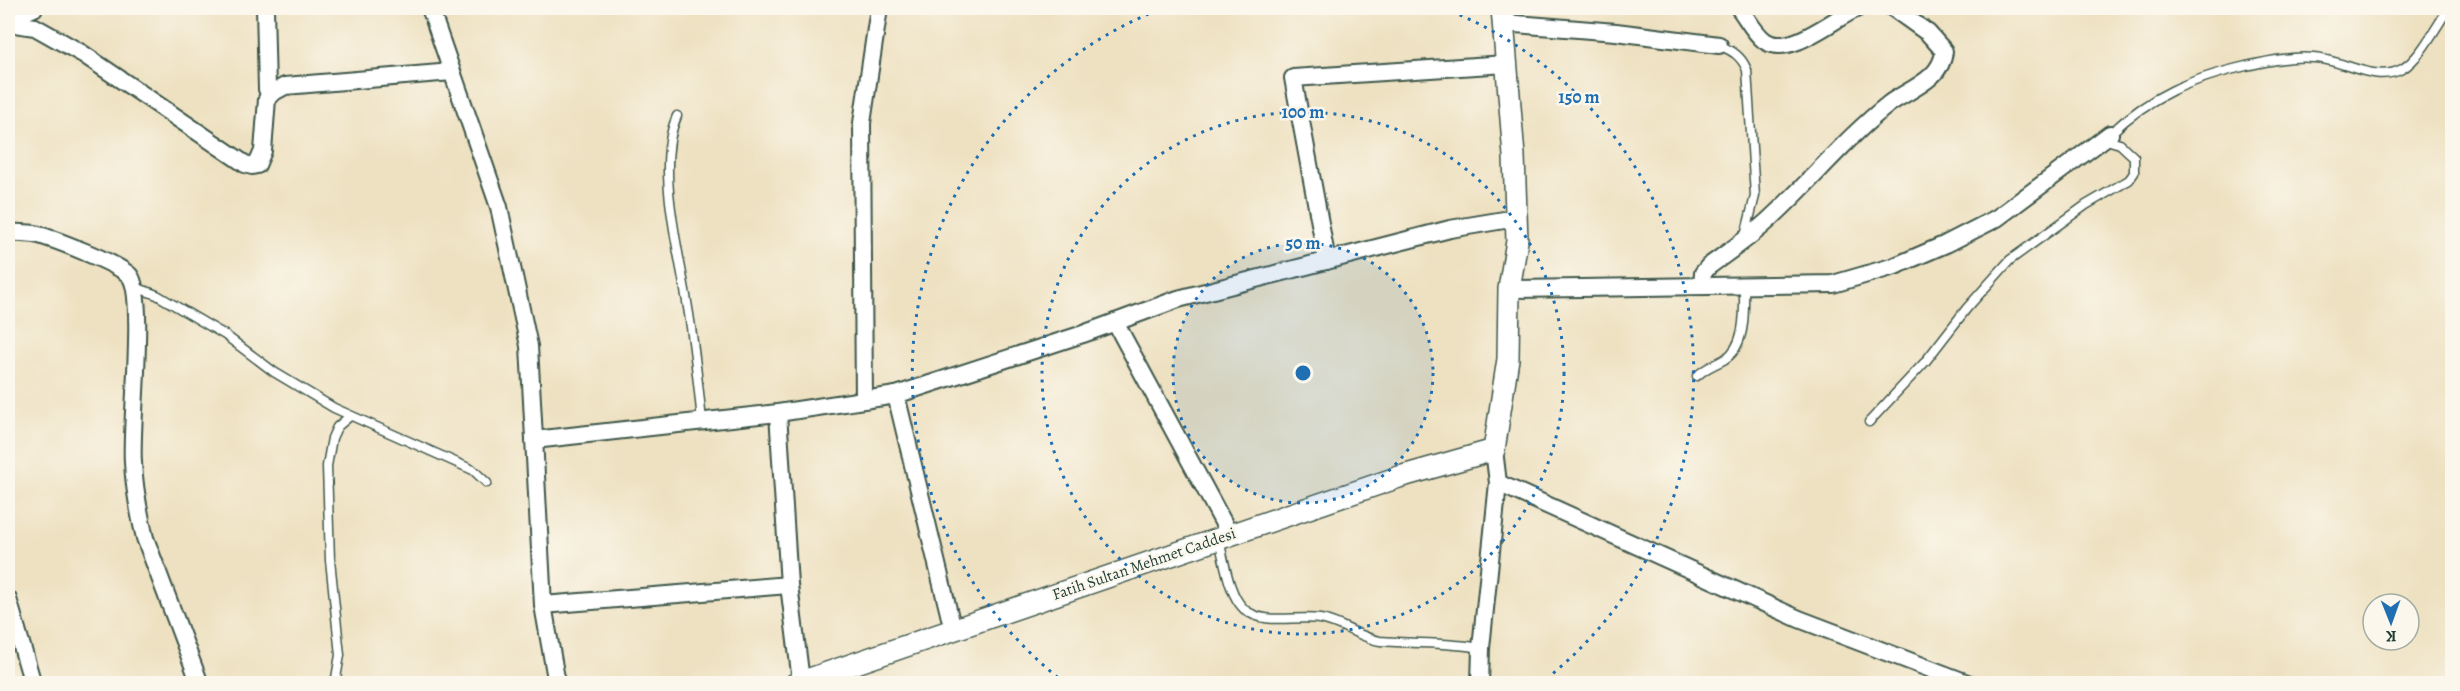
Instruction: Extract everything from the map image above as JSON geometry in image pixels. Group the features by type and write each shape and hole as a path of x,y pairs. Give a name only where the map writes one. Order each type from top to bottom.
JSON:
{"street":[{"path":"11,22 18,15 34,8"},
{"path":"265,8 267,89 270,96"},
{"path":"431,8 499,207 529,346 543,605 557,684"},
{"path":"864,400 862,123 879,8"},
{"path":"1739,8 1759,36 1771,44 1780,46 1801,40 1858,8"},
{"path":"1702,286 1703,273 1709,266 1772,217 1868,123 1891,103 1924,82 1941,64 1944,51 1939,44 1893,8"},
{"path":"1480,684 1481,648 1498,483 1494,450 1508,359 1509,289 1517,241 1514,156 1503,15 1719,45"},
{"path":"11,22 34,27 83,54 245,164 252,166 257,165 263,150 267,99 277,89 285,86 452,72"},
{"path":"1327,261 1293,78 1506,64"},
{"path":"1509,289 1833,284 1895,266 1946,244 1997,218 2106,137"},
{"path":"534,440 778,413 896,395 927,387 1178,299 1450,229 1516,218"},
{"path":"8,232 36,234 112,263 130,276 135,286 137,313 133,460 139,514 145,538 200,684"},
{"path":"1115,322 1224,537"},
{"path":"896,395 953,630"},
{"path":"778,413 798,682"},
{"name":"Fatih Sultan Mehmet Caddesi","path":"798,682 1399,477 1494,450"},
{"path":"1498,483 1798,619 1970,684"},
{"path":"543,605 789,585"},
{"path":"8,599 33,684"}],"lane":[{"path":"1869,422 1925,362 2010,260 2086,205 2129,180 2134,173 2134,157 2120,144 2106,137 2136,111 2167,92 2202,78 2265,62 2314,58 2334,60 2375,73 2393,72 2409,64 2415,58 2448,8"},
{"path":"1719,45 1737,54 1744,61 1747,70 1755,196 1744,239"},
{"path":"676,116 669,137 673,237 681,267 695,351 702,421"},
{"path":"1697,376 1706,368 1732,354 1739,341 1744,312 1744,285"},
{"path":"135,286 157,295 225,335 274,372 350,416 473,470 487,483"},
{"path":"335,684 340,655 330,561 327,466 332,438 337,427 350,416"},
{"path":"1224,537 1234,594 1242,607 1258,618 1316,619 1354,630 1377,640 1453,643 1481,648"}]}
